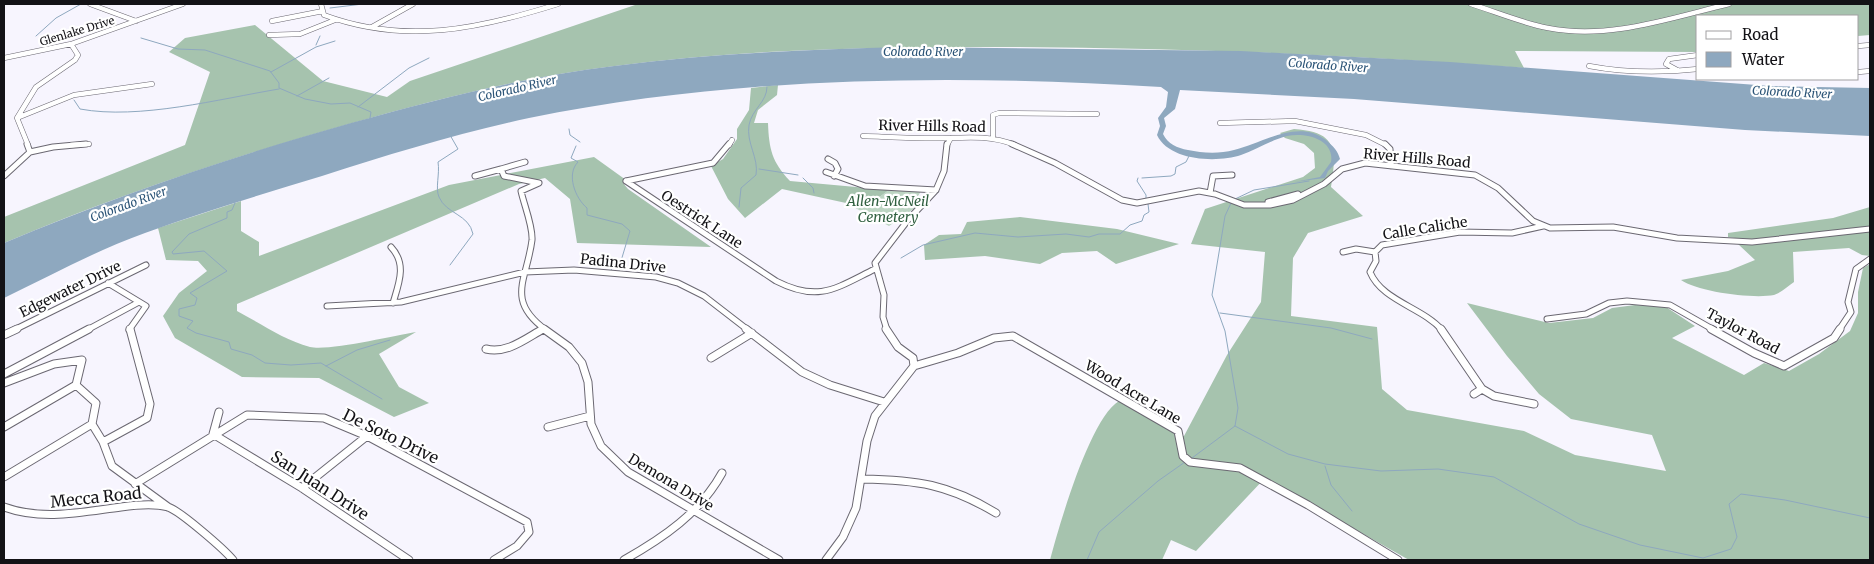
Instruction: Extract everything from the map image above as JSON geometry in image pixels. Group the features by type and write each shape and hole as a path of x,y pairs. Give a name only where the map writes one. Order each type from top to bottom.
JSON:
{"street":[{"path":"90,4 136,21"},
{"name":"Glenlake Drive","path":"4,58 71,44 183,4"},
{"path":"321,4 324,15 335,20 413,33 455,32 495,24 558,4"},
{"path":"372,27 413,4"},
{"path":"1470,4 1548,28 1587,32 1614,31 1729,4"},
{"path":"272,21 323,12"},
{"path":"269,35 300,34 322,27 335,20"},
{"path":"30,152 17,118 23,105 36,87 75,60 78,55 71,44"},
{"path":"1677,70 1666,64 1669,58 1696,55"},
{"path":"1589,66 1659,73 1696,69"},
{"path":"17,118 74,95 152,84"},
{"path":"993,138 993,115 999,113 1097,114"},
{"path":"1220,123 1295,121 1366,134 1384,142 1390,149 1391,166"},
{"name":"River Hills Road","path":"863,136 951,138 967,136 993,138 1033,152 1125,201 1143,203 1181,193 1210,192 1252,206 1282,203 1324,184 1348,166 1365,163 1475,175 1498,188 1529,218 1543,226"},
{"path":"826,560 851,522 860,495 867,441 875,416 884,402 914,366 913,358 898,347 886,329 883,317 882,286 875,268 878,258 936,190 944,171 947,144 951,138"},
{"name":"Oestrick Lane","path":"732,140 724,154 713,163 626,182 776,281 792,289 809,294 829,290 875,268"},
{"path":"4,176 30,152 53,146 89,144"},
{"path":"828,159 836,163 838,169 834,176"},
{"path":"475,176 525,162"},
{"name":"Demona Drive","path":"501,169 504,176 510,179 534,180 539,183 521,191 532,238 521,289 521,302 526,314 569,347 582,363 588,382 590,416 596,436 617,464 779,560"},
{"path":"826,172 849,182 887,188 936,190"},
{"path":"1210,192 1213,176 1232,175"},
{"path":"1543,226 1555,228 1613,227 1677,238 1752,242 1870,229"},
{"name":"Calle Caliche","path":"1343,252 1356,248 1375,252 1382,245 1452,233 1512,233 1543,226"},
{"path":"390,247 398,253 402,262 393,303"},
{"path":"1375,252 1376,261 1370,272 1372,278 1385,290 1435,322 1482,389 1494,396 1534,404"},
{"name":"Taylor Road","path":"1547,319 1586,314 1609,304 1627,302 1670,305 1754,353 1784,366 1834,338 1851,312 1848,302 1856,269 1870,259"},
{"name":"Edgewater Drive","path":"4,335 146,265"},
{"name":"Padina Drive","path":"327,306 393,303 525,272 574,270 644,276 667,280 704,296 802,372 830,385 884,402"},
{"path":"103,442 148,418 150,404 129,330 146,306 108,283"},
{"path":"4,374 139,302"},
{"path":"486,349 492,352 511,346 543,328"},
{"path":"711,358 752,334"},
{"name":"Wood Acre Lane","path":"914,366 988,340 1005,335 1013,336 1178,431 1183,456 1190,462 1240,468 1308,505 1398,560"},
{"path":"4,383 54,364 82,360 76,385 4,427"},
{"path":"76,385 96,403 92,424 103,442 112,466 222,547 233,560"},
{"path":"1474,394 1482,389"},
{"path":"213,434 218,412"},
{"name":"De Soto Drive","path":"136,484 213,434 248,415 324,418 367,436 527,522 529,532 524,541 494,560"},
{"path":"548,427 590,416"},
{"path":"4,477 92,424"},
{"name":"San Juan Drive","path":"213,434 302,488 410,560"},
{"path":"302,488 367,436"},
{"path":"624,560 661,538 693,510 717,485 722,473"},
{"path":"862,479 916,480 940,485 975,500 996,513"},
{"name":"Mecca Road","path":"4,507 23,514 44,516 137,505 168,507"}],"green space":[{"path":"638,4 1870,4 1870,35 1859,36 1859,15 1696,15 1696,52 1515,51 1524,68 1272,53 1019,47 817,50 716,55 665,60 548,76 382,115 261,150 175,178 89,209 4,243 4,217 185,145 210,72 169,52 185,38 255,25 323,81 387,97 410,81"},
{"path":"778,85 777,95 758,110 754,123 768,123 769,140 775,161 790,181 889,190 874,201 861,195 846,203 782,189 745,218 728,199 711,166 723,159 737,139 737,129 749,110 751,88"},
{"path":"1294,129 1319,134 1331,145 1334,162 1331,187 1363,216 1308,233 1293,258 1291,316 1377,327 1382,389 1407,410 1524,431 1575,455 1666,471 1652,435 1571,419 1539,394 1507,356 1467,303 1549,323 1593,318 1612,308 1635,305 1666,307 1695,326 1672,338 1744,375 1764,363 1789,371 1819,354 1850,331 1858,313 1858,292 1863,268 1870,264 1870,560 1409,560 1265,478 1196,551 1171,540 1162,560 1050,560 1060,523 1077,474 1097,428 1108,411 1119,401 1170,429 1176,436 1184,436 1227,355 1261,302 1265,252 1191,244 1205,209 1303,177 1315,168 1314,153 1304,144 1285,138 1280,133"},
{"path":"594,157 626,180 623,183 628,189 711,247 577,243 570,199 545,178 519,184 237,304 237,311 282,336 310,347 332,347 416,332 379,354 399,387 429,403 394,417 319,378 242,377 175,338 163,316 179,293 207,271 198,261 166,260 158,228 241,201 241,231 259,242 259,256 449,185"},
{"name":"Allen-McNeil Cemetery","path":"889,190 921,191 914,203 918,206 889,226 846,203 861,195 874,201"},
{"path":"1870,207 1870,228 1749,240 1728,237 1728,233 1833,218"},
{"path":"1020,217 1117,229 1179,244 1116,264 1097,251 1062,253 1040,264 985,256 925,260 924,245 939,235 961,234 967,222"},
{"path":"1870,231 1870,256 1862,255 1849,248 1793,252 1794,282 1774,295 1726,294 1700,288 1681,280 1728,271 1755,260 1738,244 1761,244"}],"water":[{"name":"Colorado River","path":"902,47 1241,51 1450,62 1770,86 1870,88 1870,136 1745,130 1354,99 1180,90 1175,109 1164,118 1166,126 1163,134 1170,143 1180,148 1217,153 1245,147 1280,134 1304,131 1326,140 1335,149 1340,159 1328,171 1325,178 1294,182 1320,177 1331,162 1331,154 1324,143 1310,136 1294,135 1269,142 1247,153 1231,158 1207,159 1183,155 1163,144 1157,135 1160,126 1158,118 1166,107 1168,92 1161,87 1003,80 923,80 765,86 607,104 529,118 450,137 233,203 145,233 91,255 4,298 4,243 89,209 175,178 351,123 481,90 547,76 614,66 722,55"}],"waterway":[{"path":"36,36 56,18 81,4"},
{"path":"330,8 363,4"},
{"path":"316,45 320,36"},
{"path":"141,38 178,49 205,50 270,71 279,83 279,88 297,96"},
{"path":"271,72 316,47 335,41"},
{"path":"358,107 409,68 429,58"},
{"path":"297,96 329,78"},
{"path":"739,207 741,188 756,175 756,163 749,138 749,125 753,114 765,97 767,87"},
{"path":"74,100 80,109 103,112 128,112 179,107 279,89"},
{"path":"297,96 331,104 350,103 358,107"},
{"path":"358,107 371,112 370,118"},
{"path":"569,129 570,135 580,142"},
{"path":"450,135 458,149 438,162 438,193 442,203 467,222 473,234 450,265"},
{"path":"576,146 571,158 578,162 574,167 572,179 579,198 587,208 587,215 622,224 630,231 621,261 611,270"},
{"path":"1142,178 1171,176 1175,174 1176,167 1186,162 1189,156"},
{"path":"759,169 798,175"},
{"path":"803,178 813,188 814,193"},
{"path":"1138,178 1137,181 1146,195 1146,199"},
{"path":"1233,200 1254,190 1309,181"},
{"path":"235,203 232,210 227,212 227,218 189,234 172,252 173,254 204,251 227,271 190,293 197,298 195,305 179,309 179,316 193,321 187,328 196,333 229,342 231,349 252,355 265,363 291,365 321,363 326,366"},
{"path":"1231,203 1225,216 1212,295 1225,331 1238,408 1235,426"},
{"path":"901,258 923,245 975,233 1018,237 1066,234 1089,237 1099,234 1120,234 1130,225 1142,221 1144,215 1149,212 1148,204"},
{"path":"1220,313 1331,328 1372,339"},
{"path":"326,366 357,350 390,340"},
{"path":"326,366 382,399"},
{"path":"1192,458 1235,426"},
{"path":"1235,426 1288,454 1325,464 1381,471 1438,469 1494,477 1579,524 1640,545 1703,558 1731,549 1737,537 1729,504 1741,494 1785,500 1870,518"},
{"path":"1087,560 1099,532 1158,481 1185,462"},
{"path":"1325,466 1331,485 1352,511"}]}
